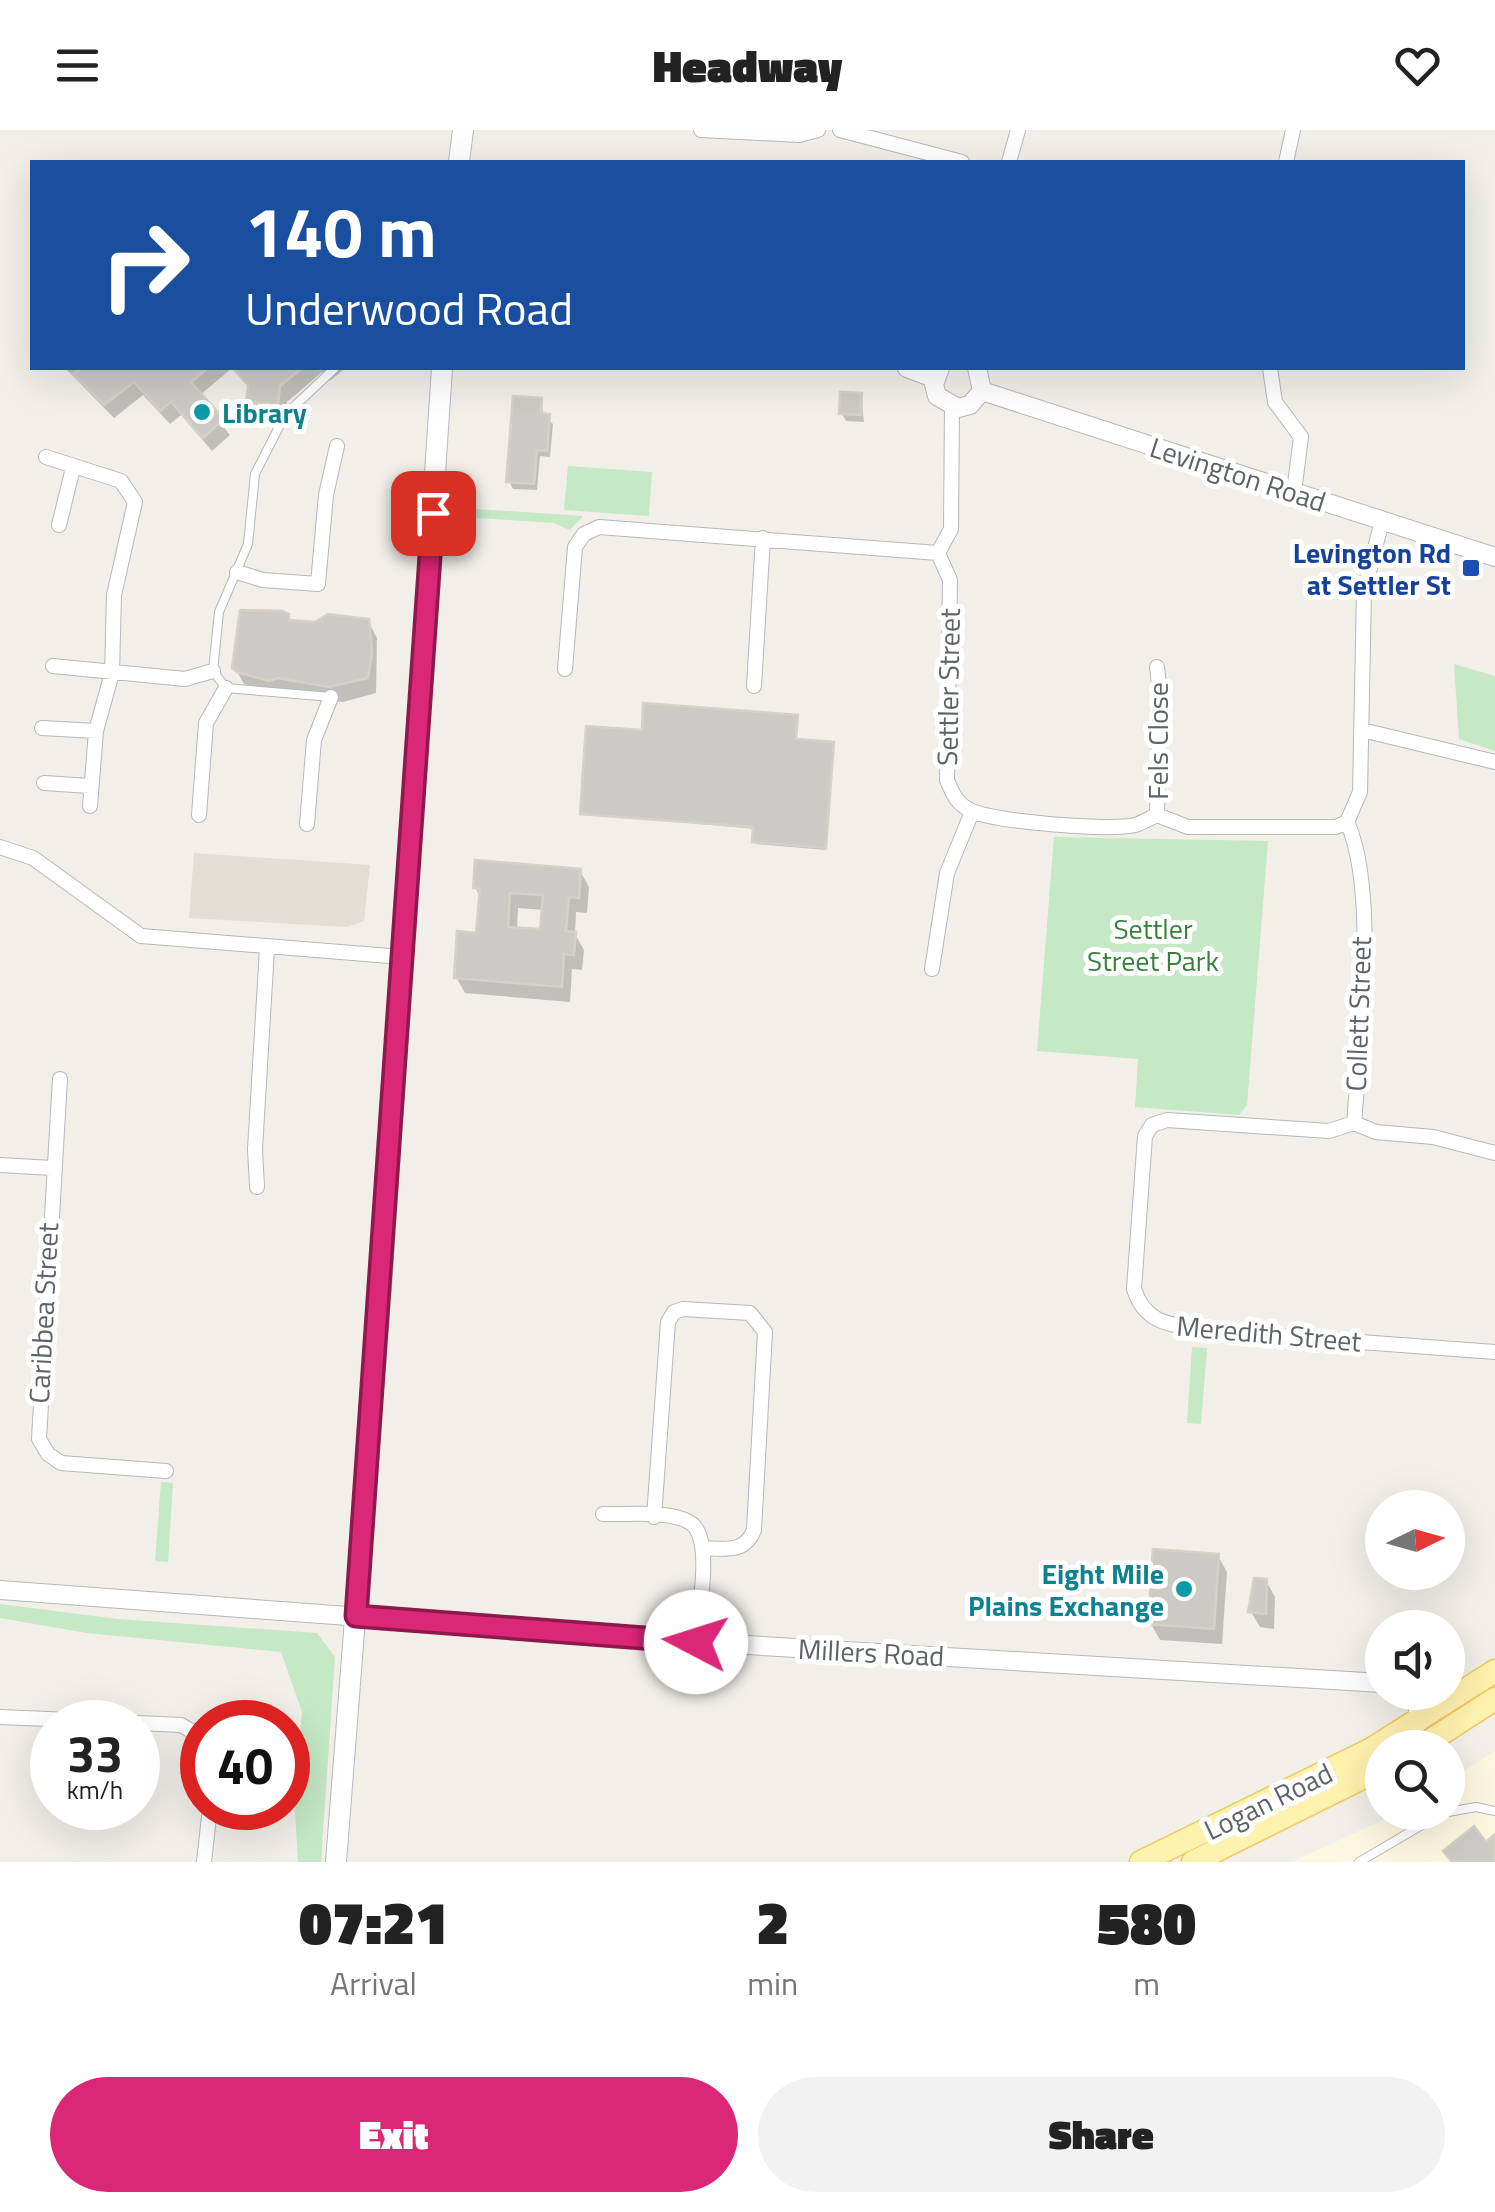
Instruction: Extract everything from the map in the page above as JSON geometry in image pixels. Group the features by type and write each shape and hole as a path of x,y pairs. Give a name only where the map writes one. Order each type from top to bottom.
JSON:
{"main road":[{"path":"460,160 462,130"},
{"path":"336,1862 442,370"},
{"path":"1442,1730 1491,1691"},
{"name":"Logan Road","path":"1141,1862 1418,1723 1491,1691"},
{"name":"Logan Road","path":"1193,1862 1365,1776"}],"street":[{"path":"701,130 798,135 818,130"},
{"path":"840,130 954,160"},
{"path":"1010,160 1018,130"},
{"path":"1286,160 1293,130"},
{"path":"937,373 937,396 952,407 970,405 982,391 977,370"},
{"path":"1270,370 1275,402 1301,437 1294,492"},
{"name":"Levington Road","path":"982,391 1495,557"},
{"name":"Settler Street","path":"952,407 950,529 938,553 950,580 947,780 956,801 972,812"},
{"path":"237,572 263,580 318,584 326,495 337,446"},
{"path":"46,458 121,481 135,502 114,595 112,673 96,731 90,806"},
{"path":"59,525 72,468"},
{"path":"932,969 947,873 972,812 1012,822 1134,826 1157,815 1188,827 1336,827 1348,822 1360,792 1364,591 1382,521"},
{"path":"564,669 575,547 584,534 599,527 938,553"},
{"path":"754,686 763,538"},
{"path":"53,666 185,679 213,671"},
{"name":"Fels Close","path":"1157,667 1157,815"},
{"path":"199,815 206,723 226,688"},
{"path":"307,824 314,740 331,697"},
{"path":"42,728 96,731"},
{"path":"1362,730 1495,762"},
{"path":"44,783 90,786"},
{"name":"Collett Street","path":"1348,822 1362,864 1360,1033 1354,1123 1376,1132 1433,1137 1495,1153"},
{"path":"0,847 33,858 140,936 402,956"},
{"path":"257,1187 255,1150 267,948"},
{"name":"Caribbea Street","path":"60,1079 39,1439 48,1454 61,1462 166,1472"},
{"name":"Meredith Street","path":"1354,1123 1329,1131 1166,1120 1152,1124 1145,1136 1134,1289 1141,1311 1160,1323 1201,1330 1495,1352"},
{"path":"0,1165 52,1168"},
{"path":"654,1517 668,1322 674,1312 683,1309 750,1312 764,1332 754,1530 749,1542 740,1548 704,1548"},
{"path":"603,1514 686,1520 698,1529 704,1548 696,1642"},
{"name":"Millers Road","path":"0,1590 696,1642 1365,1683"},
{"path":"1465,1687 1491,1691"},
{"path":"1418,1710 1418,1723"},
{"path":"0,1717 30,1718"},
{"path":"204,1862 208,1830"}],"lane":[{"path":"331,697 226,688 213,671 218,612 248,544 255,474 285,415 333,370"},
{"path":"1465,1811 1495,1810"},
{"path":"1359,1862 1415,1830"}],"shaded area":[{"path":"194,853 370,865 364,921 347,927 189,918"},
{"path":"1495,1751 1495,1862 1292,1862 1365,1828 1465,1830 1465,1770"}],"green space":[{"path":"568,466 652,472 649,516 564,510"},
{"path":"461,508 583,516 570,530 554,523 464,517"},
{"path":"1454,664 1495,676 1495,751 1459,739"},
{"name":"Settler Street Park","path":"1054,837 1268,841 1247,1105 1239,1115 1135,1107 1138,1059 1037,1051"},
{"path":"1192,1347 1207,1348 1201,1424 1187,1423"},
{"path":"161,1482 173,1483 168,1562 155,1561"},
{"path":"0,1604 117,1619 317,1633 335,1657 321,1862 298,1862 296,1830 310,1830 310,1700 298,1700 281,1652 87,1633 0,1618"}],"building":[{"path":"78,370 206,370 191,382 224,419 203,438 171,402 160,411 134,382 104,405 73,374"},
{"path":"235,370 300,370 280,386 278,405 246,402 248,385"},
{"path":"840,392 862,393 861,415 839,414"},
{"path":"513,396 542,398 541,413 550,414 547,451 537,450 534,484 506,482"},
{"path":"240,610 282,611 289,614 289,620 315,622 328,614 369,619 372,652 368,678 329,687 278,678 269,681 237,672 232,668"},
{"path":"643,703 798,715 796,739 834,742 826,848 752,842 753,827 580,814 586,726 642,730"},
{"path":"475,860 581,869 579,898 569,897 566,931 576,932 574,955 564,954 562,987 454,978 457,931 476,933 480,889 473,888","holes":["510,893 543,895 540,929 508,927"]},
{"name":"Eight Mile Plains Exchange","path":"1153,1549 1219,1554 1214,1629 1148,1624"},
{"path":"1254,1578 1267,1579 1266,1614 1248,1612"},
{"path":"1474,1826 1486,1842 1495,1834 1495,1862 1452,1862 1443,1851"}],"place":[{"name":"Library","path":"202,412"},
{"name":"Levington Rd at Settler St","path":"1471,568"},
{"name":"Eight Mile Plains Exchange","path":"1184,1589"}],"route":[{"path":"433,513 382,1287 356,1616 462,1621 696,1642"}]}
